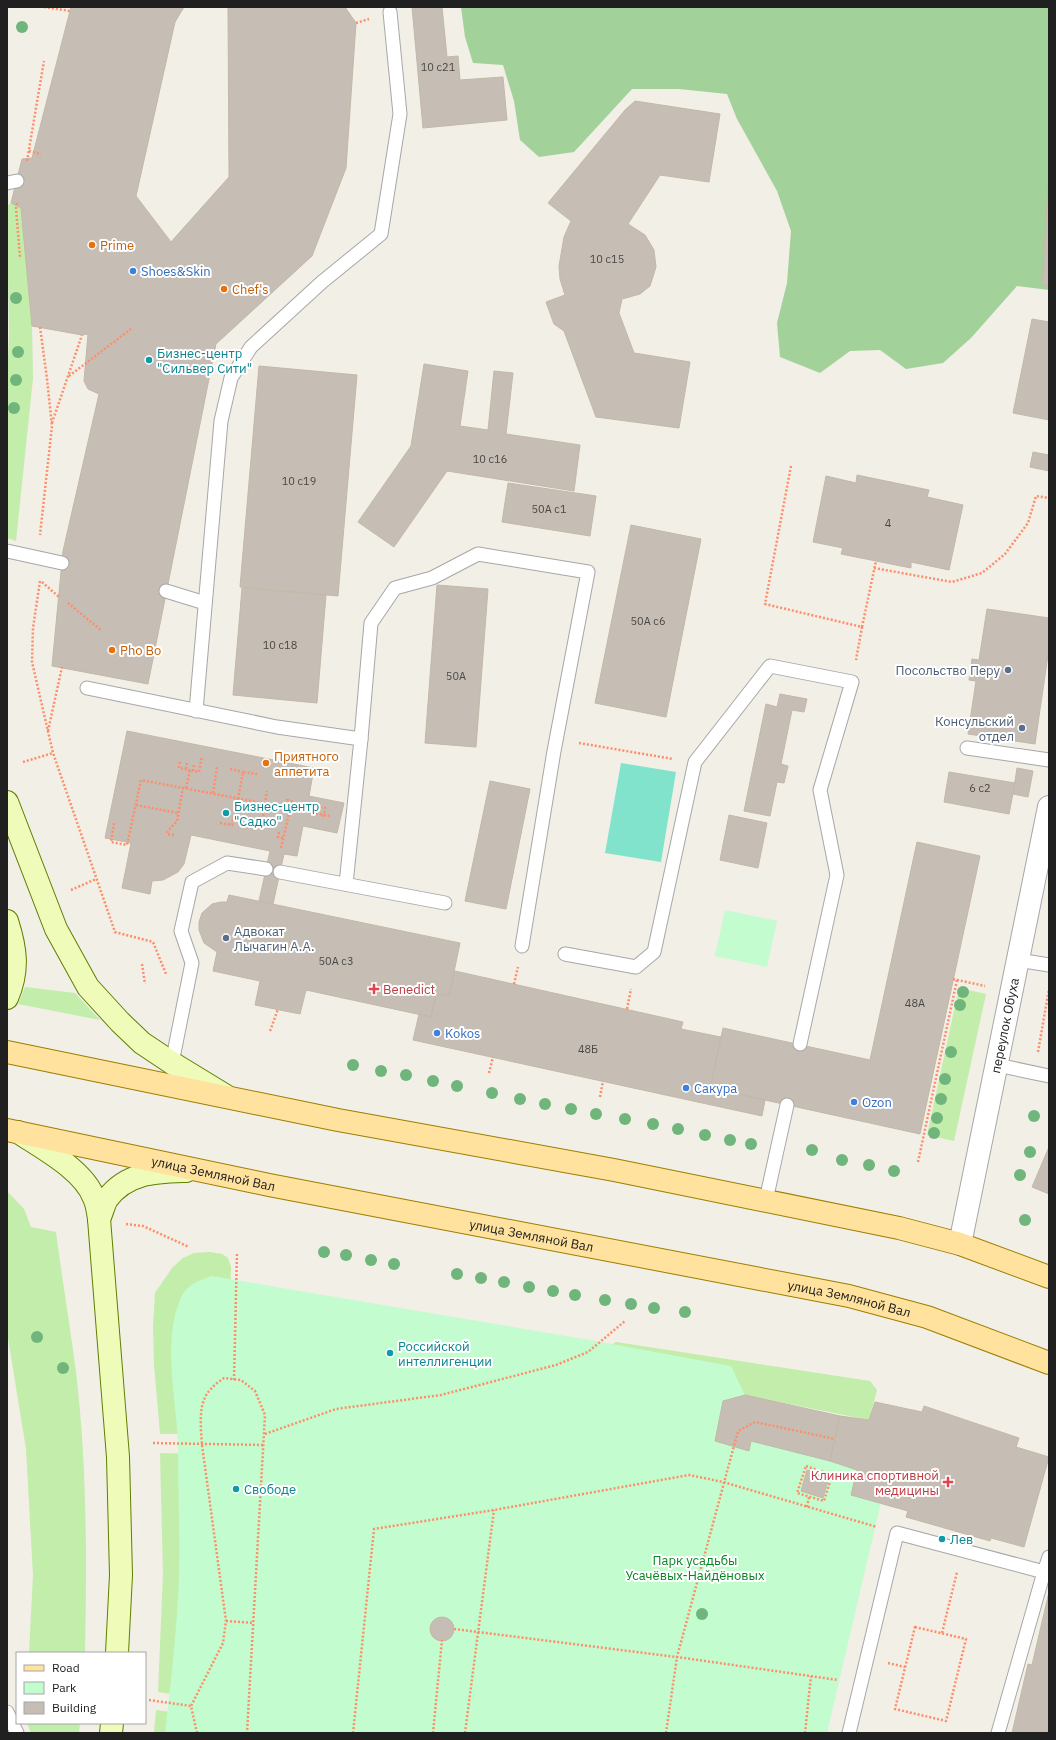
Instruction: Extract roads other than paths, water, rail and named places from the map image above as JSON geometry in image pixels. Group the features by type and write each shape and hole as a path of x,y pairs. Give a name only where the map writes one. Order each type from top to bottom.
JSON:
{"main road":[{"path":"7,802 56,929 88,987 120,1022 142,1043 226,1096"},
{"path":"7,921 14,941 16,957 13,984 7,998"},
{"path":"7,1052 338,1120 614,1170 899,1228 960,1244 1049,1277"},
{"path":"12,1131 64,1162 81,1177 94,1197 99,1219 118,1457 121,1575 117,1652"},
{"name":"улица Земляной Вал","path":"12,1131 198,1171 849,1296 928,1317 1049,1364"},
{"path":"99,1219 107,1199 122,1184 134,1177 157,1172 198,1171"}],"street":[{"name":"переулок Обуха","path":"960,1244 1049,807"}],"lane":[{"path":"196,710 221,421 232,378 251,347 322,282 381,234 400,114 390,12"},
{"path":"7,551 62,563"},
{"path":"346,884 371,623 395,588 432,578 478,554 588,572 557,739 522,946"},
{"path":"166,591 205,603"},
{"path":"565,954 636,967 654,952 695,762 770,666 852,682 820,790 837,875 800,1044"},
{"path":"87,688 277,727 361,739"},
{"path":"966,748 1049,760"},
{"path":"172,1063 192,962 181,931 192,882 227,862 266,869"},
{"path":"280,872 445,903"},
{"path":"1018,960 1049,964"},
{"path":"996,1065 1049,1076"},
{"path":"766,1200 787,1105"},
{"path":"849,1733 897,1533 1044,1572"},
{"path":"998,1733 1049,1556"},
{"path":"7,1712 17,1733"}],"place":[{"name":"Prime","path":"92,245"},
{"name":"Shoes&Skin","path":"133,271"},
{"name":"Chef's","path":"224,289"},
{"name":"Бизнес-центр \"Сильвер Сити\"","path":"149,360"},
{"name":"Pho Bo","path":"112,650"},
{"name":"Посольство Перу","path":"1008,670"},
{"name":"Консульский отдел","path":"1022,728"},
{"name":"Приятного аппетита","path":"266,763"},
{"name":"Бизнес-центр \"Садко\"","path":"226,813"},
{"name":"Адвокат Лычагин А.А.","path":"226,938"},
{"name":"Benedict","path":"374,989"},
{"name":"Kokos","path":"437,1033"},
{"name":"Сакура","path":"686,1088"},
{"name":"Ozon","path":"854,1102"},
{"name":"Российской интеллигенции","path":"390,1353"},
{"name":"Клиника спортивной медицины","path":"948,1482"},
{"name":"Свободе","path":"236,1489"},
{"name":"Лев","path":"942,1539"}],"park label":[{"name":"Парк усадьбы Усачёвых-Найдёновых","path":"695,1568"}]}
